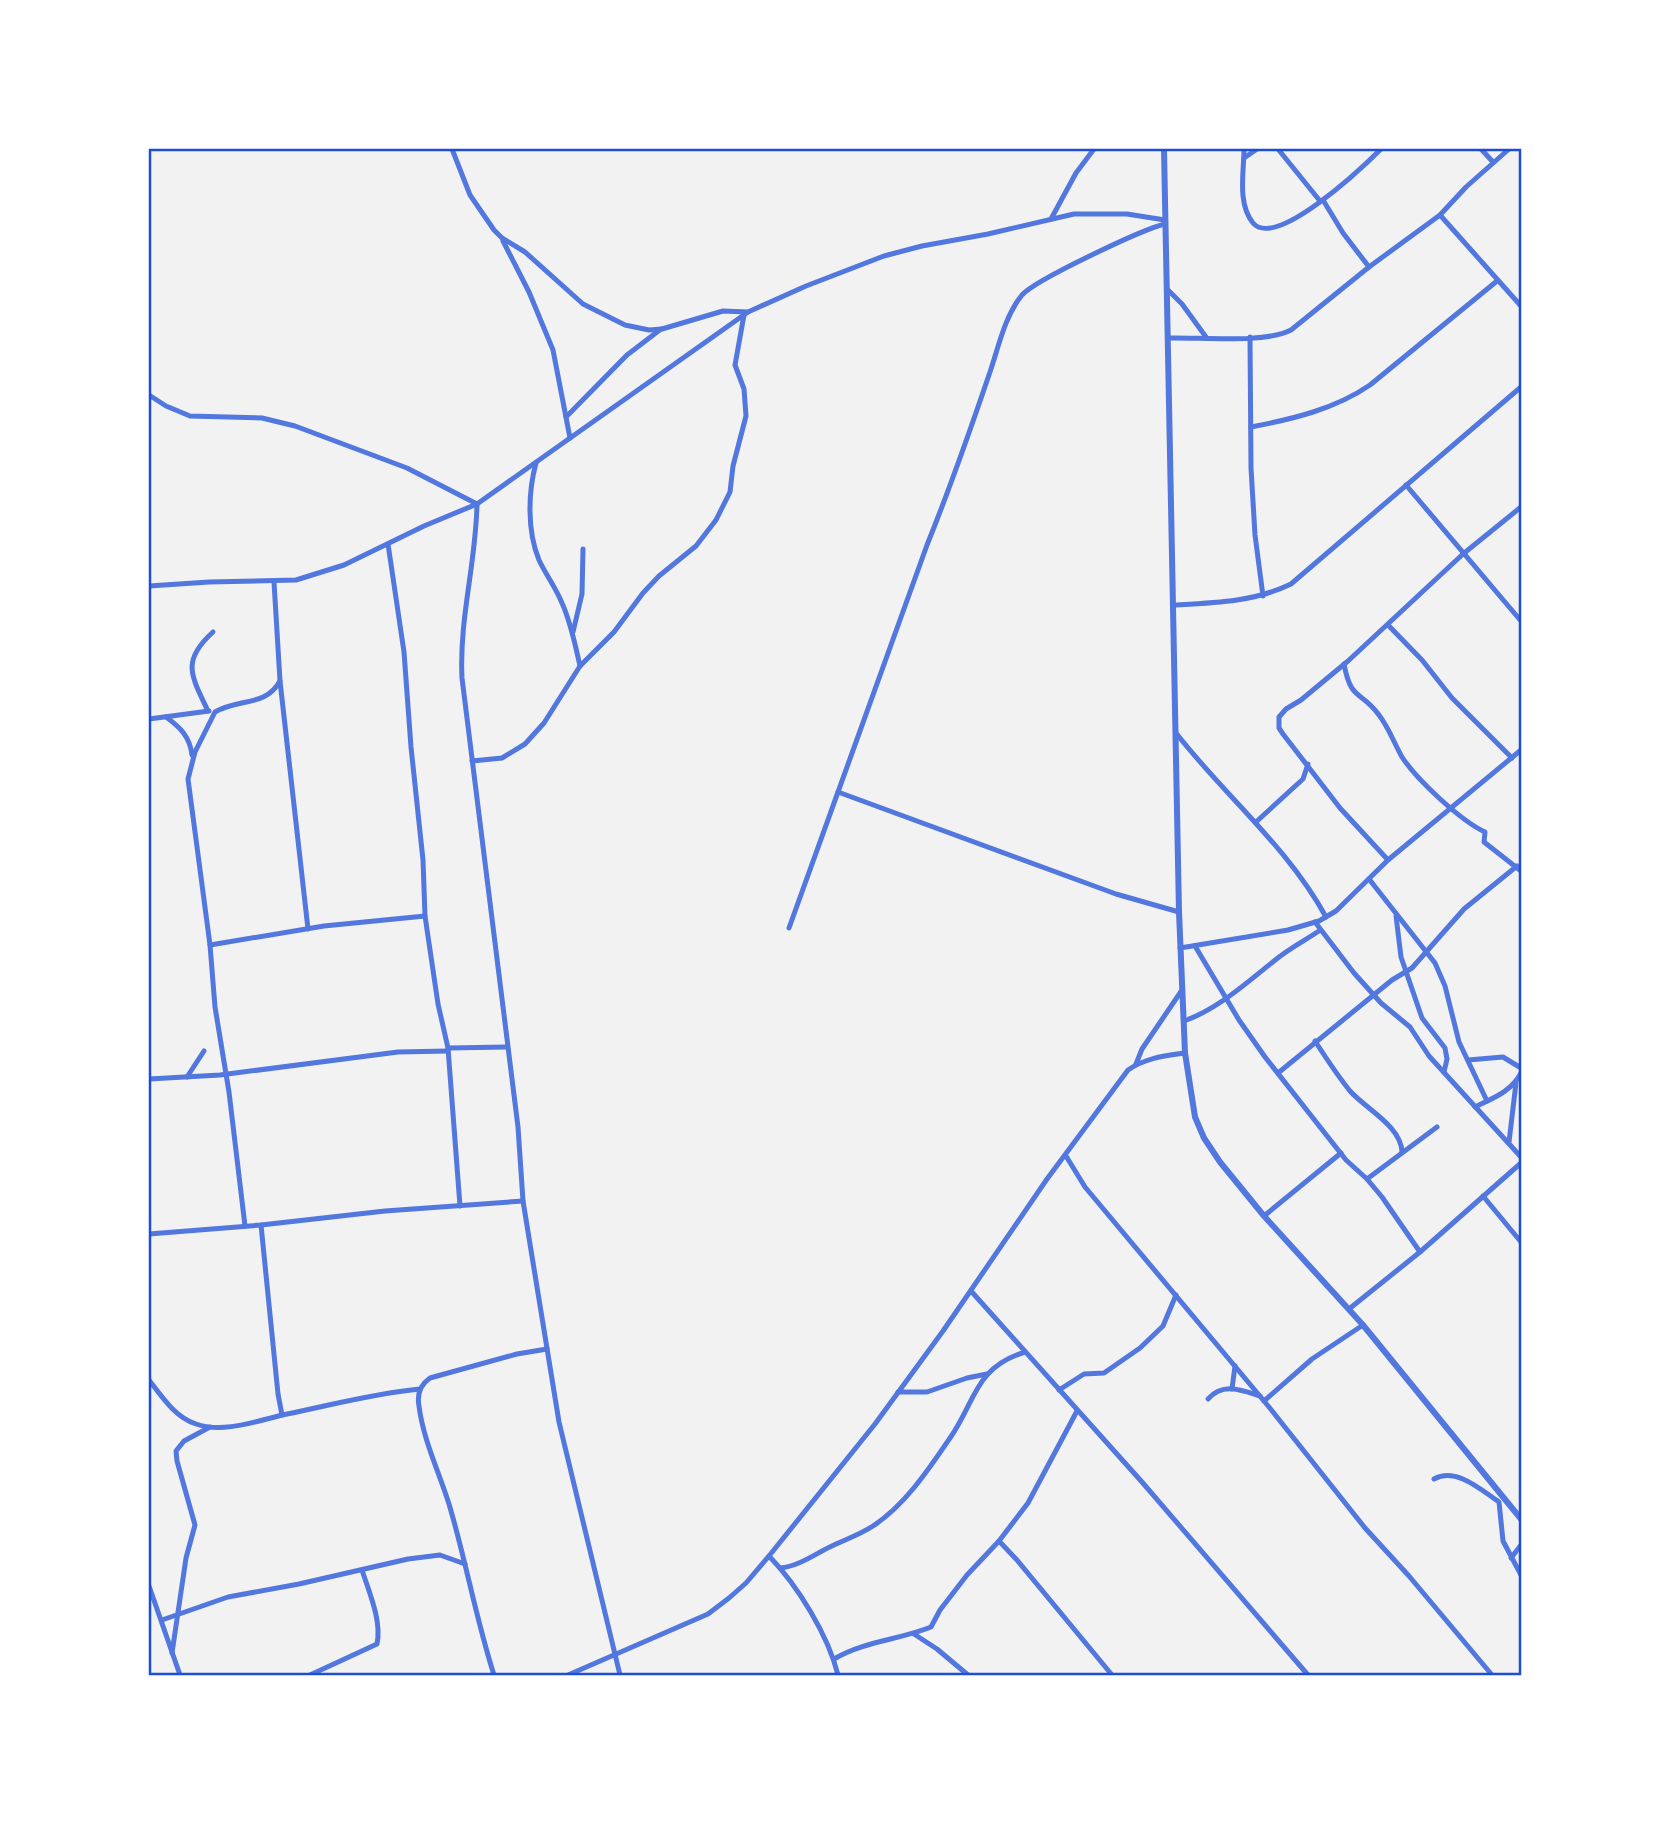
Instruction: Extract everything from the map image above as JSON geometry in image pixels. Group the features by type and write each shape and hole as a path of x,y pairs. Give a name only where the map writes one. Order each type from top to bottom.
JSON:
{"street":[{"path":"452,149 470,195 502,238 529,292 553,350 570,438"},
{"path":"1051,219 1076,173 1094,149"},
{"path":"1164,149 1180,948 1185,1053 1195,1117 1204,1138 1220,1162 1264,1216 1363,1325 1520,1515"},
{"path":"1244,149 1243,193 1250,216 1260,228 1280,226 1322,201 1381,149"},
{"path":"1244,159 1257,149"},
{"path":"1278,149 1322,201 1369,267"},
{"path":"1481,149 1493,162"},
{"path":"1168,338 1276,336 1291,330 1369,267 1440,215 1509,149"},
{"path":"149,586 274,582 308,578 388,544 477,504 746,313 884,256 1051,219 1096,212 1127,214 1165,222"},
{"path":"1440,215 1521,306"},
{"path":"789,928 947,497 1002,335 1015,306 1033,285 1165,222"},
{"path":"502,238 525,252 583,304 625,325 649,330 662,329 723,311 746,313"},
{"path":"1251,427 1318,411 1350,398 1380,377 1497,281"},
{"path":"1167,289 1182,304 1206,337"},
{"path":"472,761 502,758 525,744 549,715 580,666 614,632 643,593 703,539 730,492 733,466 746,416 744,389 735,365 746,313"},
{"path":"566,417 627,355 662,329"},
{"path":"1250,337 1255,535 1264,596"},
{"path":"1174,605 1221,603 1264,596 1300,578 1521,387"},
{"path":"149,395 190,416 262,418 295,426 407,468 477,504"},
{"path":"536,463 531,518 535,546 561,600 573,633 580,666"},
{"path":"1406,485 1521,621"},
{"path":"477,504 475,542 461,644 462,678 521,1156 523,1201 568,1462 620,1675"},
{"path":"1388,860 1340,808 1283,734 1279,728 1279,717 1344,664 1463,554 1521,507"},
{"path":"388,544 404,652 423,860 425,916 438,1004 448,1049 460,1206"},
{"path":"573,633 582,594 583,549"},
{"path":"274,582 281,681 308,929"},
{"path":"1388,625 1422,660 1452,698 1512,758"},
{"path":"208,711 191,666 194,653 213,632"},
{"path":"1278,1073 1392,980 1406,973 1464,909 1519,869 1484,842 1485,832 1444,804 1407,764 1380,716 1352,690 1344,664"},
{"path":"149,719 215,712 263,698 271,694 281,681"},
{"path":"215,712 192,758 188,774 210,945 215,1007 245,1226"},
{"path":"166,717 179,725 187,737 192,758"},
{"path":"1175,731 1300,875 1326,917"},
{"path":"1180,948 1288,930 1326,917 1336,911 1388,860 1521,752"},
{"path":"1255,822 1303,779 1308,764"},
{"path":"838,792 1116,894 1179,912"},
{"path":"1369,879 1396,916 1426,949 1445,986 1453,1022 1487,1101"},
{"path":"210,945 308,929 425,916"},
{"path":"1396,916 1401,957 1424,1022 1446,1048 1444,1072"},
{"path":"1315,922 1319,931 1374,995 1410,1027 1429,1056 1521,1157"},
{"path":"1184,1021 1226,998 1289,949 1319,931"},
{"path":"1195,946 1252,1039 1341,1153 1367,1179 1395,1214 1420,1252"},
{"path":"1136,1064 1142,1049 1182,989"},
{"path":"1315,1041 1349,1089 1392,1129 1401,1143 1402,1152"},
{"path":"149,1079 225,1073 398,1052 507,1047"},
{"path":"187,1077 204,1051"},
{"path":"568,1675 708,1614 729,1598 769,1556 898,1392 1047,1179 1128,1070 1150,1059 1185,1053"},
{"path":"1468,1060 1503,1057 1521,1068"},
{"path":"1508,1143 1516,1083 1521,1073"},
{"path":"1475,1107 1507,1091 1516,1083"},
{"path":"1367,1179 1437,1127"},
{"path":"1264,1216 1341,1153"},
{"path":"1066,1156 1085,1187 1235,1366 1365,1528 1492,1675"},
{"path":"1349,1309 1420,1252 1521,1163"},
{"path":"1483,1196 1521,1241"},
{"path":"149,1234 261,1225 385,1210 523,1201"},
{"path":"261,1225 282,1415"},
{"path":"971,1291 1142,1482 1308,1675"},
{"path":"1059,1390 1084,1374 1104,1373 1140,1348 1163,1326 1176,1295"},
{"path":"1262,1399 1312,1359 1363,1325"},
{"path":"149,1380 168,1404 183,1417 195,1424 210,1427 260,1421 420,1389 430,1378 517,1354 547,1349"},
{"path":"780,1568 807,1560 870,1528 891,1511 921,1478 951,1437 969,1400 987,1374 1006,1359 1025,1352"},
{"path":"1232,1389 1235,1366"},
{"path":"898,1392 927,1392 987,1374"},
{"path":"420,1389 422,1420 449,1505 494,1675"},
{"path":"1208,1399 1220,1390 1232,1389 1262,1399"},
{"path":"834,1659 859,1646 914,1634 931,1627 940,1610 967,1575 999,1541 1028,1503 1077,1411"},
{"path":"172,1653 186,1558 195,1525 176,1451 184,1441 210,1427"},
{"path":"1434,1479 1444,1474 1455,1476 1499,1502 1503,1541 1521,1575"},
{"path":"999,1541 1112,1675"},
{"path":"1511,1558 1521,1545"},
{"path":"162,1620 238,1595 408,1559 440,1555 465,1564"},
{"path":"769,1556 814,1618 827,1641 838,1675"},
{"path":"310,1675 377,1644 375,1613 362,1570"},
{"path":"149,1586 180,1675"},
{"path":"914,1634 968,1675"}]}
